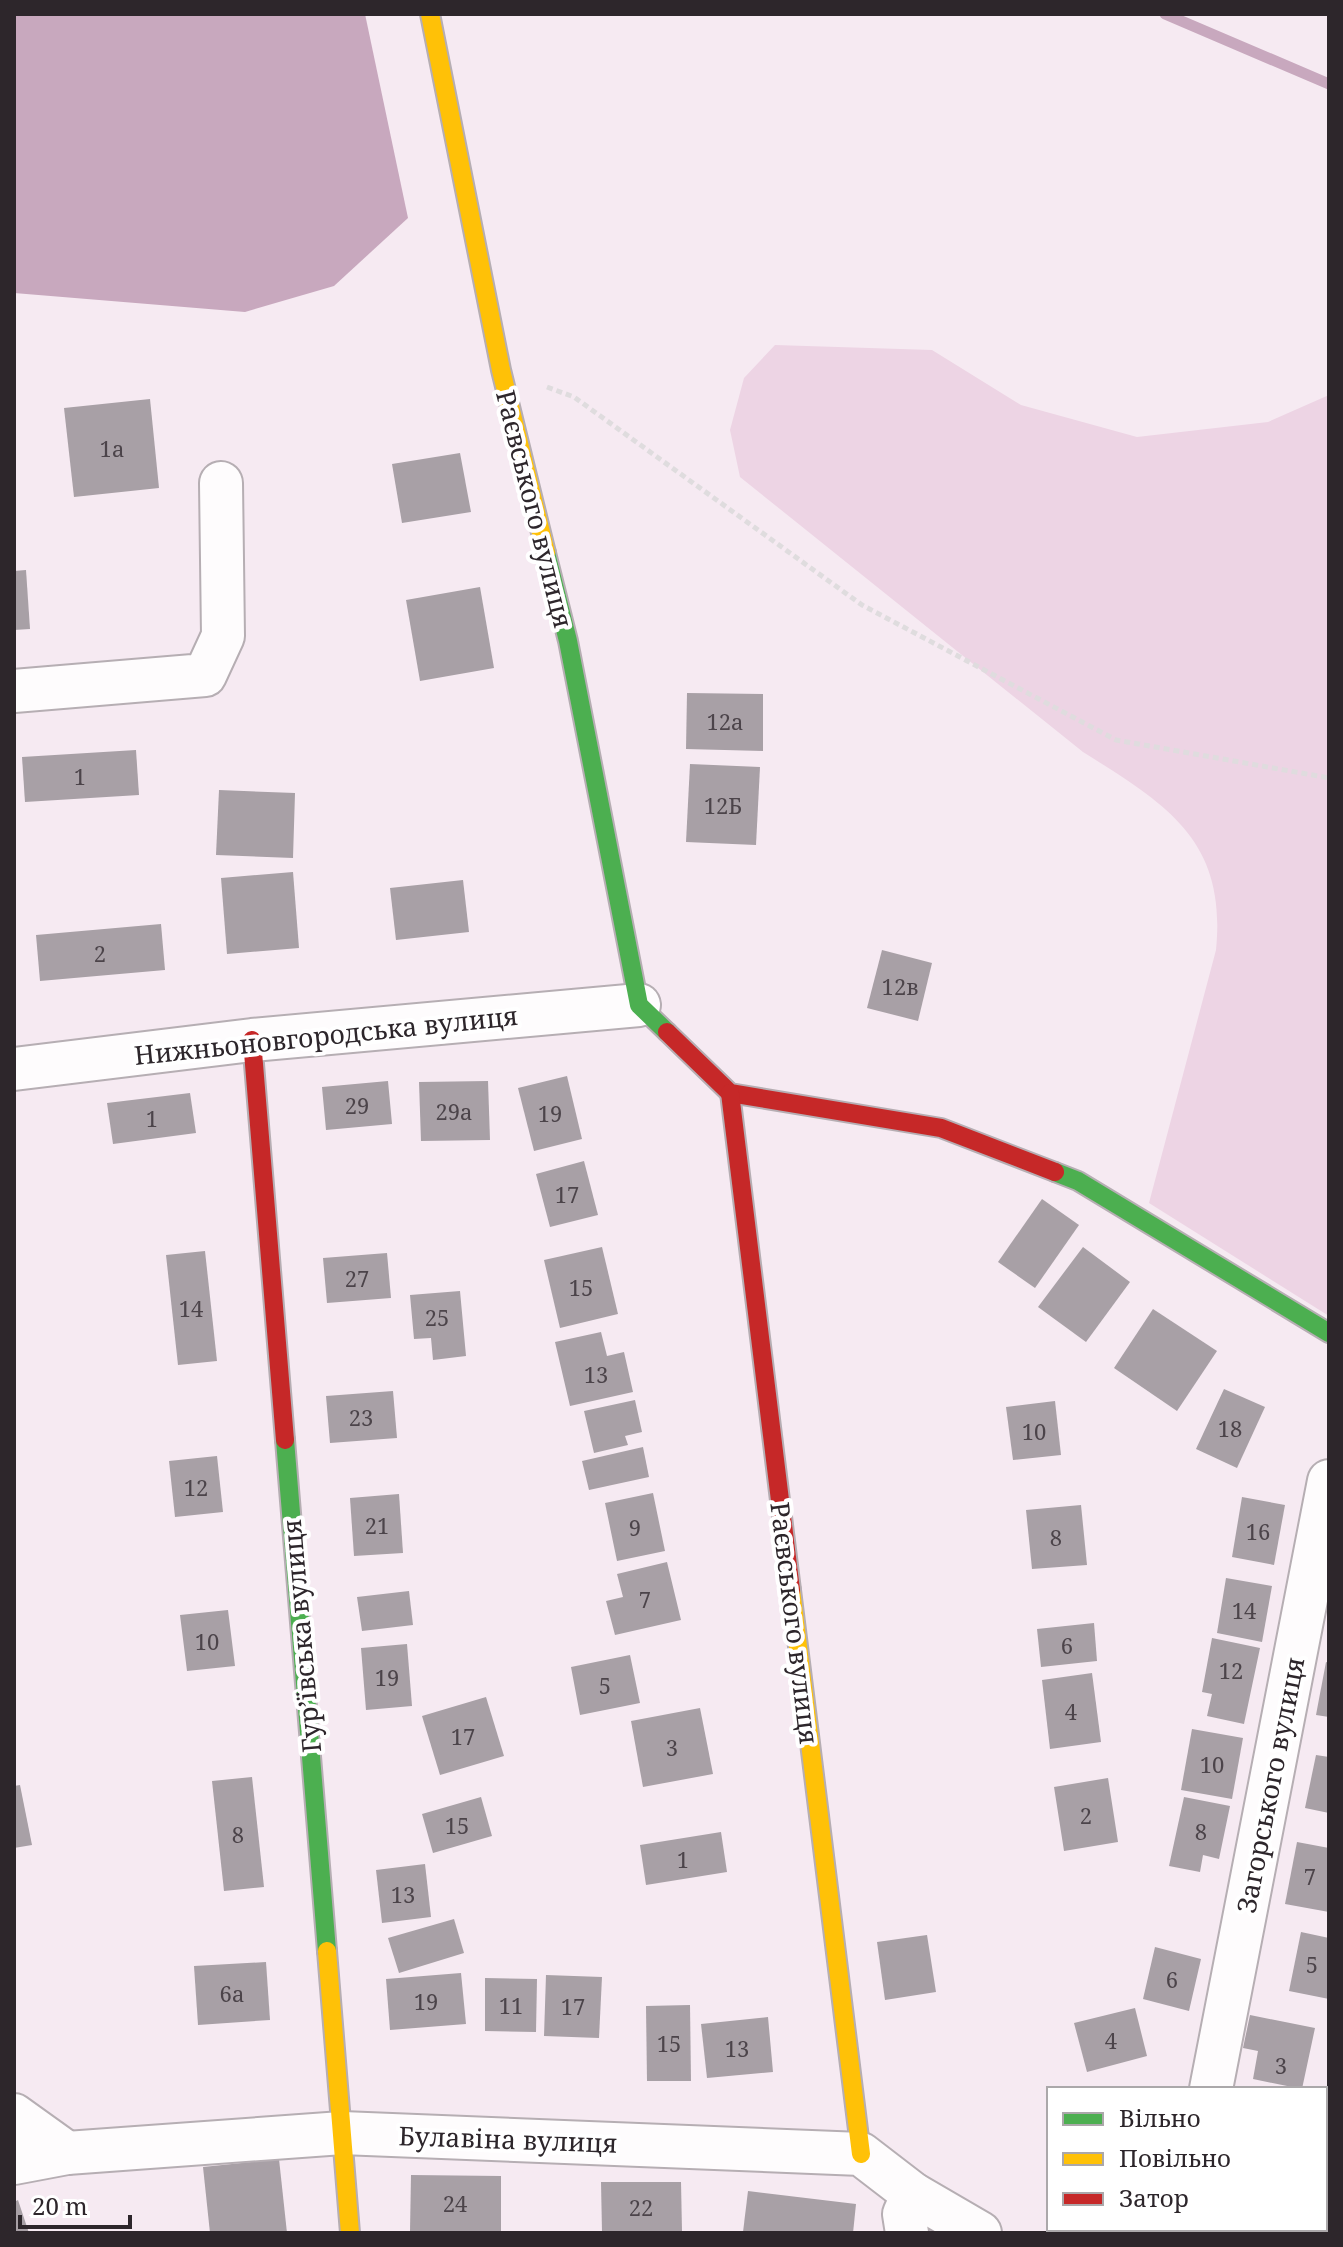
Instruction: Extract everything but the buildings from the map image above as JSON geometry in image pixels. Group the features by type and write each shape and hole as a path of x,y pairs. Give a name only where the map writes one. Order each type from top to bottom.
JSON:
{"street":[{"name":"Раєвського вулиця","path":"430,14 501,370 568,641 639,1005"},
{"path":"14,691 205,675 223,636 221,483"},
{"name":"Нижньоновгородська вулиця","path":"14,1069 252,1040 639,1005"},
{"path":"639,1005 730,1093 941,1128 1078,1181 1329,1333"},
{"name":"Гур’ївська вулиця","path":"252,1040 350,2233"},
{"name":"Раєвського вулиця","path":"730,1093 861,2154"},
{"name":"Загорського вулиця","path":"1211,2087 1329,1481"},
{"path":"14,2115 67,2153"},
{"name":"Булавіна вулиця","path":"14,2163 67,2153 342,2133 861,2154"},
{"path":"861,2154 910,2214 980,2233"}],"path":[{"path":"501,370 574,397 862,605 1116,740 1329,778"}],"shaded area":[{"path":"14,14 365,14 408,218 334,286 245,312 14,293"},
{"path":"775,345 932,350 1021,405 1137,437 1268,422 1329,395 1329,1316 1149,1203 1216,950 1217,912 1212,880 1201,853 1165,809 1083,752 740,477 730,430 744,378"}],"waterway":[{"path":"1165,14 1329,84"}],"traffic: fast":[{"path":"546,553 568,641 639,1005 667,1032"},
{"path":"1055,1172 1078,1181 1329,1333"},
{"path":"285,1440 327,1951"}],"traffic: slow":[{"path":"430,14 501,370 546,553"},
{"path":"791,1590 861,2154"},
{"path":"327,1951 350,2233"}],"traffic: jam":[{"path":"667,1032 730,1093 941,1128 1055,1172"},
{"path":"252,1040 285,1440"},
{"path":"730,1093 791,1590"}]}
